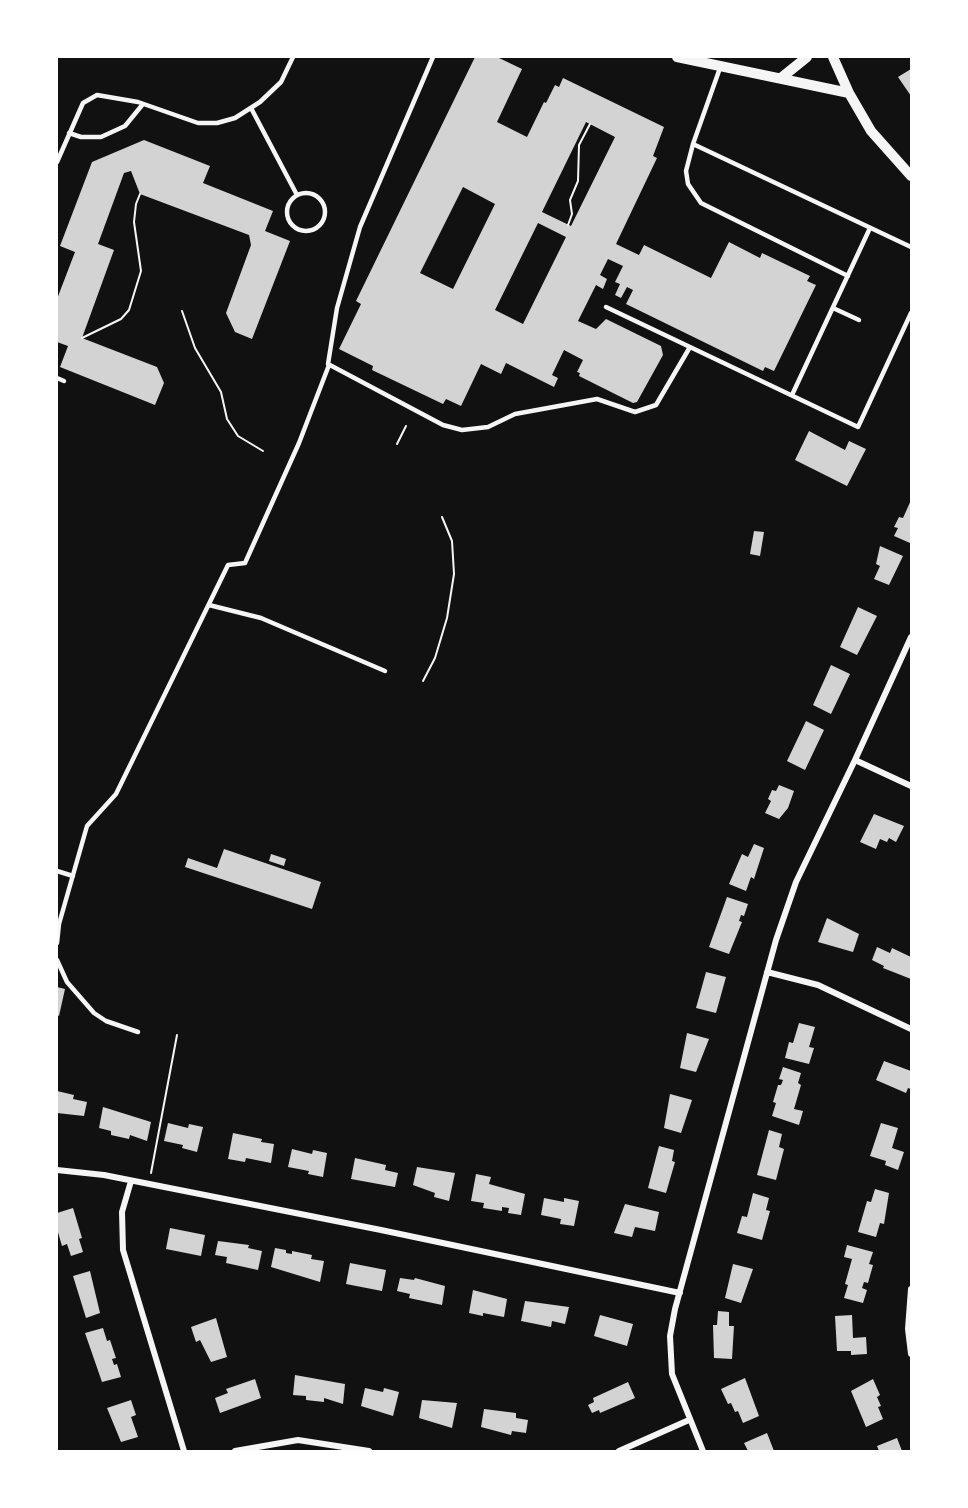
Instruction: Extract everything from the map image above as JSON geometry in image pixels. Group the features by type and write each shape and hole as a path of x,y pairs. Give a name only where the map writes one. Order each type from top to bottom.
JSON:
{"street":[{"path":"677,57 849,93"},
{"path":"781,78 807,57"},
{"path":"833,57 849,93 872,131 911,176"},
{"path":"703,1451 677,1391 669,1355 670,1336 680,1293 767,972 796,882 911,637"},
{"path":"855,760 911,786"},
{"path":"767,972 818,985 911,1029"},
{"path":"57,1170 131,1181 510,1256 680,1293"},
{"path":"131,1181 122,1212 123,1250 184,1451"},
{"path":"911,1289 908,1329 911,1354"},
{"path":"619,1451 689,1420"},
{"path":"234,1451 298,1440 369,1451"}],"lane":[{"path":"57,162 83,103 97,95 143,104 198,123 217,123 235,118 281,82 293,57"},
{"path":"57,943 87,826 116,794 228,565 245,563 296,450 329,365 330,343 337,308 360,227 433,57"},
{"path":"721,66 693,144 686,171 688,184 701,203 848,276"},
{"path":"69,133 81,137 101,136 125,126 143,104"},
{"path":"250,108 297,195"},
{"path":"693,144 911,248"},
{"path":"297,195 314,195 324,204 325,216 318,227 307,231 291,223 288,206 297,195"},
{"path":"792,395 870,228"},
{"path":"606,307 858,427 911,313"},
{"path":"833,308 859,320"},
{"path":"329,365 443,425 462,430 488,427 515,414 597,399 635,412 656,405 690,347"},
{"path":"57,378 64,381"},
{"path":"209,605 261,618 385,670"},
{"path":"57,871 73,876"},
{"path":"57,960 67,982 94,1013 106,1021 138,1032"}],"path":[{"path":"568,225 572,214 570,200 578,181 579,145 590,124"},
{"path":"82,338 122,319 129,310 141,271 134,222 136,204 140,195"},
{"path":"182,311 195,348 221,392 227,419 238,436 263,451"},
{"path":"397,444 406,426"},
{"path":"423,681 435,658 447,618 454,574 453,545 442,517"},
{"path":"151,1173 177,1035"}],"building":[{"path":"475,57 497,57 522,69 497,122 527,137 544,102 546,103 555,85 559,87 563,78 664,127 653,156 657,158 616,244 639,255 644,245 711,278 729,242 760,258 762,253 810,276 807,281 816,285 774,371 765,367 763,371 626,304 633,290 627,287 621,298 615,295 620,284 615,282 623,266 608,259 600,275 607,279 603,289 596,285 578,321 596,329 606,319 661,346 663,355 637,402 633,403 579,376 580,373 577,372 583,360 564,350 552,375 558,378 554,387 506,363 501,374 481,364 461,406 446,399 443,404 372,370 373,366 339,349 361,304 356,301","holes":["586,122 615,137 571,226 542,212","463,187 495,204 453,289 420,273","538,223 566,237 523,324 495,310"]},
{"path":"911,69 911,96 898,77"},
{"path":"144,140 210,166 203,183 273,211 265,231 290,241 252,339 235,332 226,313 251,245 249,235 140,194 131,171 124,173 98,244 114,250 82,338 157,367 164,383 155,405 60,367 68,346 57,342 57,299 75,252 60,246 92,162"},
{"path":"809,431 845,450 849,441 866,449 847,486 795,460"},
{"path":"911,500 910,543 894,536 898,528 894,527 899,517 903,518"},
{"path":"754,531 764,532 760,556 750,554"},
{"path":"880,546 903,556 889,585 874,579 880,566 876,564"},
{"path":"858,607 877,616 857,655 840,647"},
{"path":"831,665 850,674 831,714 813,705"},
{"path":"806,721 824,730 805,770 787,761"},
{"path":"779,785 794,791 788,808 779,819 765,813 771,801 768,799 772,790 776,791"},
{"path":"874,814 904,826 896,842 889,838 887,842 880,839 876,849 860,842"},
{"path":"754,844 764,848 754,879 751,877 746,891 729,884 742,854 748,857"},
{"path":"224,849 321,882 312,909 185,867 188,858 217,868"},
{"path":"271,854 286,859 284,866 269,861"},
{"path":"727,897 748,904 744,916 741,915 739,921 742,922 729,954 709,947"},
{"path":"827,918 859,934 853,952 818,942"},
{"path":"877,947 890,953 892,948 911,957 911,979 883,968 884,966 872,960"},
{"path":"706,972 726,977 716,1013 696,1008"},
{"path":"57,987 65,989 59,1016 57,1015"},
{"path":"799,1023 815,1027 809,1047 814,1048 809,1064 785,1058 789,1042 793,1043"},
{"path":"687,1033 709,1039 696,1072 680,1068"},
{"path":"884,1061 911,1071 911,1089 908,1088 906,1093 876,1080"},
{"path":"783,1067 801,1073 798,1083 801,1085 794,1109 803,1111 799,1125 772,1116 778,1085 781,1085 783,1080 779,1079"},
{"path":"57,1091 74,1095 73,1099 87,1102 84,1116 57,1113"},
{"path":"670,1094 692,1100 681,1133 664,1128"},
{"path":"103,1107 151,1122 147,1141 130,1135 129,1139 111,1135 111,1131 99,1128"},
{"path":"168,1123 188,1128 189,1124 203,1127 197,1152 182,1148 183,1145 164,1141"},
{"path":"881,1123 898,1128 892,1148 904,1152 898,1170 885,1165 886,1161 870,1156"},
{"path":"769,1130 782,1134 779,1147 784,1149 776,1180 757,1175"},
{"path":"233,1133 274,1144 271,1163 246,1158 245,1162 228,1159"},
{"path":"659,1146 674,1150 672,1161 675,1162 666,1193 648,1188"},
{"path":"292,1149 312,1154 313,1150 327,1153 323,1177 308,1174 309,1171 288,1167"},
{"path":"355,1158 386,1165 385,1170 398,1173 395,1187 351,1179"},
{"path":"417,1167 455,1173 449,1201 434,1197 435,1193 413,1185"},
{"path":"476,1174 491,1177 489,1184 525,1194 521,1215 508,1213 509,1208 502,1207 502,1211 483,1208 484,1203 471,1201"},
{"path":"875,1189 889,1193 884,1224 880,1223 876,1237 858,1232 867,1201 871,1202"},
{"path":"753,1193 769,1198 766,1210 770,1211 762,1240 737,1233 742,1216 747,1217"},
{"path":"544,1198 564,1202 564,1198 579,1201 574,1226 560,1224 561,1219 541,1215"},
{"path":"625,1204 659,1212 655,1231 635,1227 632,1237 614,1233"},
{"path":"73,1208 82,1238 79,1239 83,1252 71,1256 67,1244 62,1246 57,1229 57,1213"},
{"path":"170,1228 205,1235 201,1256 166,1249"},
{"path":"218,1241 249,1245 248,1248 262,1251 258,1270 226,1263 227,1257 215,1255"},
{"path":"847,1245 873,1252 869,1264 873,1265 868,1283 864,1282 862,1288 867,1290 863,1303 844,1298 848,1285 845,1284 852,1259 844,1257"},
{"path":"275,1248 286,1250 286,1253 292,1254 292,1251 312,1255 311,1259 324,1261 320,1282 271,1267"},
{"path":"350,1263 386,1270 382,1291 346,1284"},
{"path":"733,1264 753,1269 741,1303 725,1298"},
{"path":"90,1271 100,1313 86,1318 73,1276"},
{"path":"400,1278 414,1280 415,1278 445,1286 442,1305 409,1298 410,1294 397,1291"},
{"path":"473,1290 507,1299 504,1317 469,1313"},
{"path":"525,1301 569,1307 565,1324 552,1321 551,1327 521,1321"},
{"path":"718,1311 729,1312 729,1326 734,1326 732,1359 714,1358 713,1325 717,1325"},
{"path":"600,1315 633,1324 627,1346 594,1336"},
{"path":"852,1315 853,1338 866,1337 867,1354 851,1355 851,1351 837,1351 835,1316"},
{"path":"216,1318 227,1357 211,1362 200,1340 196,1342 191,1327"},
{"path":"103,1328 116,1358 112,1359 114,1365 117,1364 121,1377 102,1382 85,1333"},
{"path":"295,1375 345,1384 343,1404 324,1398 324,1402 306,1400 306,1396 293,1395"},
{"path":"745,1378 759,1416 743,1423 738,1411 735,1412 731,1403 728,1404 721,1389"},
{"path":"255,1379 261,1398 220,1413 215,1398 228,1393 226,1389"},
{"path":"873,1379 880,1395 877,1397 881,1406 878,1407 883,1419 866,1427 851,1391"},
{"path":"628,1382 635,1398 600,1413 599,1410 592,1413 588,1405 594,1402 593,1398"},
{"path":"365,1388 383,1392 384,1388 399,1392 393,1416 361,1406"},
{"path":"131,1400 136,1415 131,1417 138,1437 121,1442 107,1408"},
{"path":"422,1400 457,1403 452,1428 419,1418"},
{"path":"484,1409 516,1413 516,1418 528,1420 526,1433 512,1431 511,1435 481,1427"},
{"path":"767,1433 774,1451 748,1451 744,1443"},
{"path":"897,1438 902,1451 879,1451 877,1446"}]}
